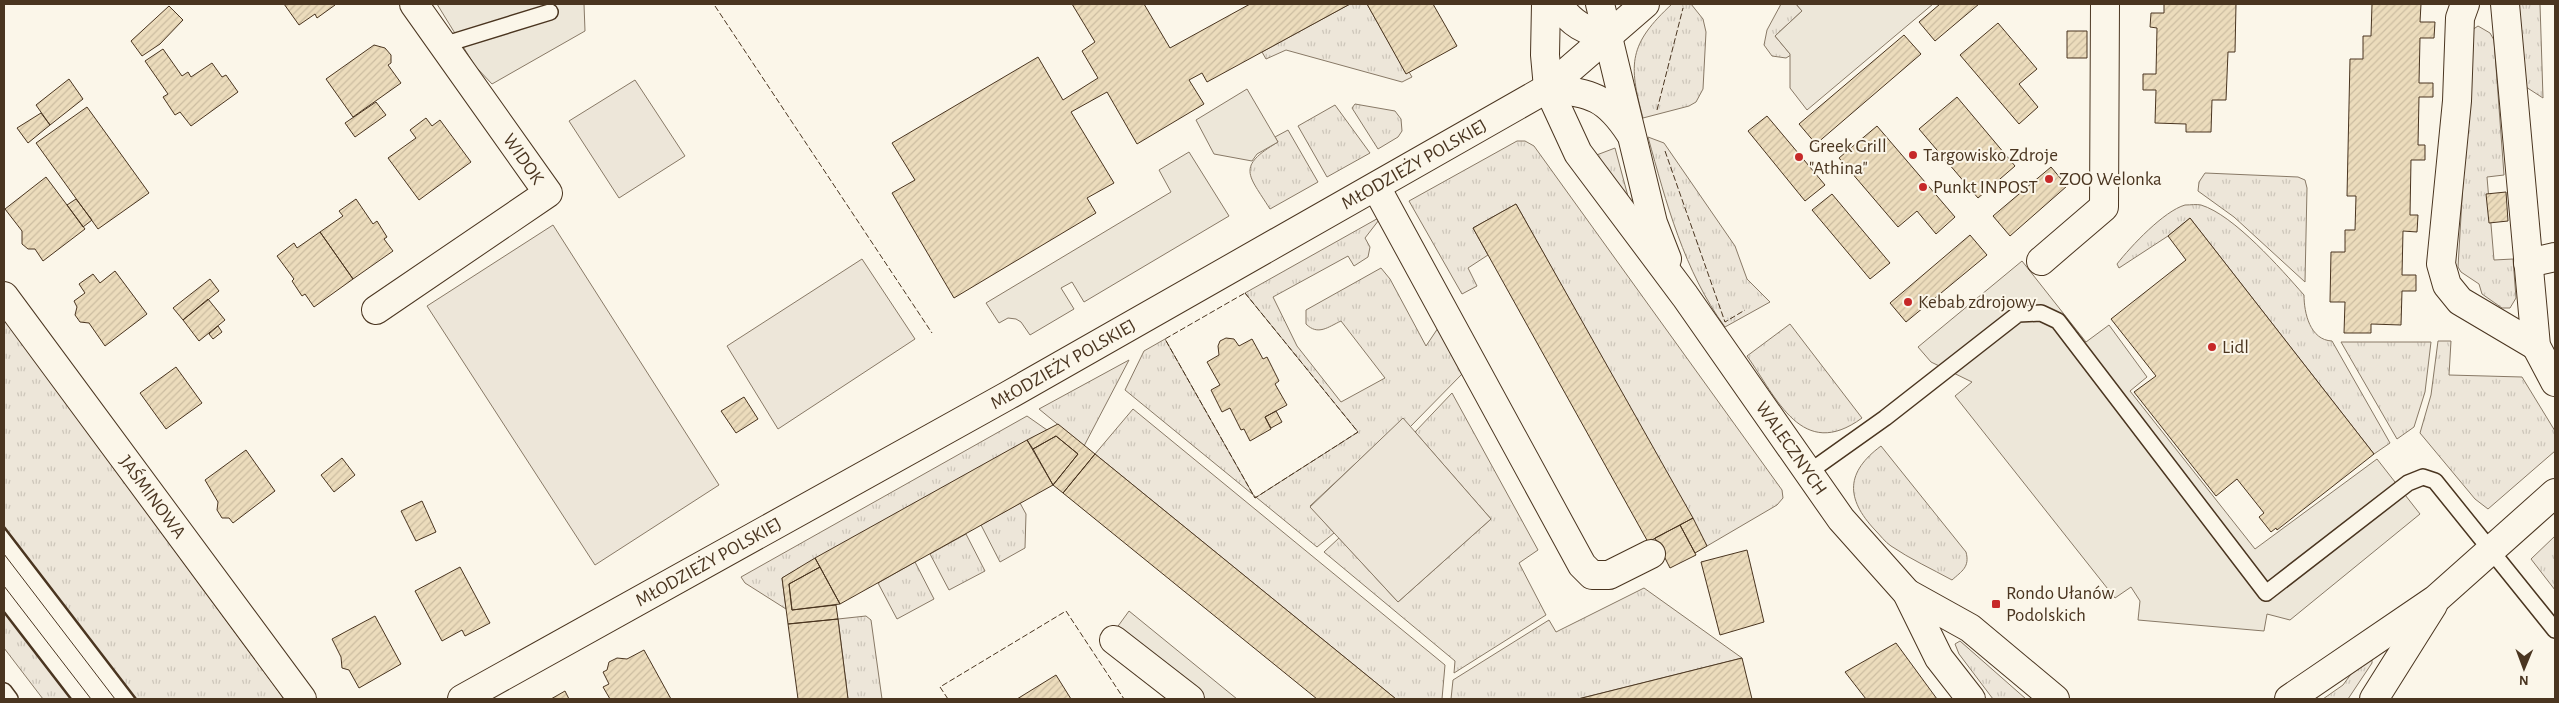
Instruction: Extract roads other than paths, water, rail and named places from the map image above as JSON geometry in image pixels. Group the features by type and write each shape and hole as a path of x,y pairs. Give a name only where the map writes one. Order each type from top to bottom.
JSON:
{"street":[{"name":"WIDOK","path":"376,310 548,193 414,4"},
{"name":"WALECZNYCH","path":"1546,4 1545,55 1548,88 1578,153 1685,296 1841,519 1907,593 1939,658 1971,699"},
{"path":"1558,4 1575,24 1585,29 1609,35"},
{"name":"WALECZNYCH","path":"1600,4 1653,223 1667,261 1685,296"},
{"name":"MŁODZIEŻY POLSKIEJ","path":"462,699 1279,242 1548,88 1645,4"},
{"path":"2041,260 2104,207 2105,4"},
{"path":"2465,4 2460,18 2457,101 2441,264 2446,285 2460,300 2536,346"},
{"path":"2505,4 2536,346 2555,382"},
{"name":"WALECZNYCH","path":"1548,88 1592,95 1621,118 1630,133"},
{"path":"1376,187 1582,564 1592,575 1609,575 1652,554"},
{"path":"2528,264 2555,257"},
{"name":"JAŚMINOWA","path":"4,296 302,699"},
{"path":"2289,699 2436,599 2555,493"},
{"name":"WALECZNYCH","path":"1907,593 1970,628 2055,699"},
{"path":"2374,699 2409,646 2436,599"},
{"path":"1114,640 1190,699"}],"lane":[{"path":"443,45 550,12"},
{"path":"1809,472 1884,418 2018,314 2041,313 2058,321 2266,593 2408,483 2423,477 2435,481 2555,630"},
{"path":"4,691 10,699"}],"tram line":[{"path":"4,554 115,699"},
{"path":"4,586 91,699"}],"place":[{"name":"Targowisko Zdroje","path":"1913,155"},
{"name":"Greek Grill \"Athina\"","path":"1799,157"},
{"name":"ZOO Welonka","path":"2049,179"},
{"name":"Punkt INPOST","path":"1923,187"},
{"name":"Kebab zdrojowy","path":"1908,302"},
{"name":"Lidl","path":"2212,347"},
{"name":"Rondo Ułanów Podolskich","path":"1996,604"}]}
